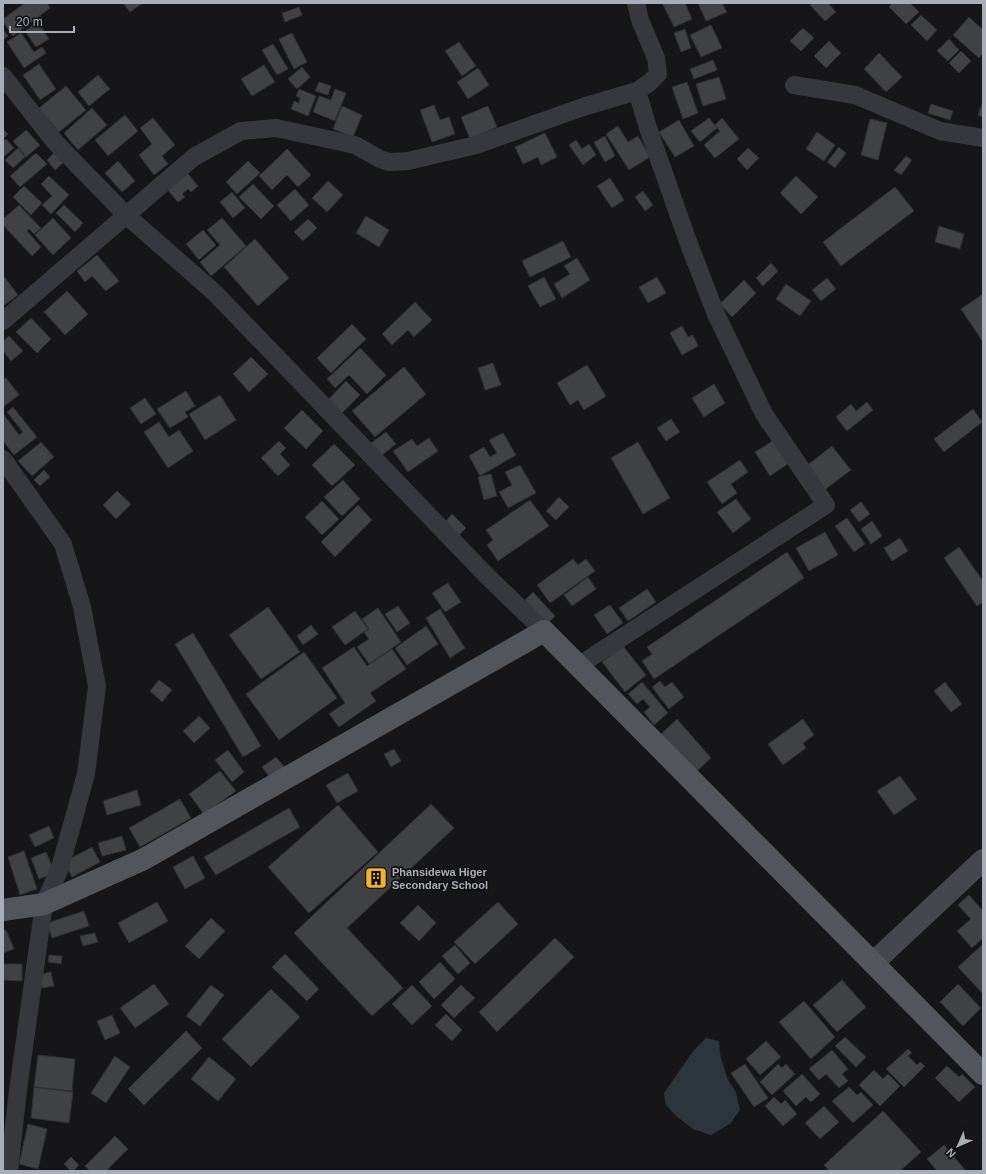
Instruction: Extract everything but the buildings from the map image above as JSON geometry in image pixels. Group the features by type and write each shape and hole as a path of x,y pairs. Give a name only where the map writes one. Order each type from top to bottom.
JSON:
{"main road":[{"path":"3,910 44,904 144,860 544,631 983,1074"}],"street":[{"path":"3,321 194,157 241,131 276,128 355,145 380,159 389,162 408,161 476,145 583,107 637,91 649,83 658,74 656,58 640,20 636,3"},
{"path":"3,76 55,142 126,215 215,293 482,571 544,631"},
{"path":"794,85 855,95 940,131 983,138"},
{"path":"578,666 826,505 764,414 716,314 687,239 649,131 637,91"},
{"path":"3,459 63,544 82,607 97,686 86,774 60,868 44,904 18,1090 9,1171"},
{"path":"873,963 983,860"}],"shaded area":[{"path":"706,1038 719,1041 720,1054 727,1078 736,1092 740,1110 730,1124 711,1135 693,1129 676,1116 666,1105 664,1093 694,1050"}],"place":[{"name":"Phansidewa Higer Secondary School","path":"376,878"}]}
